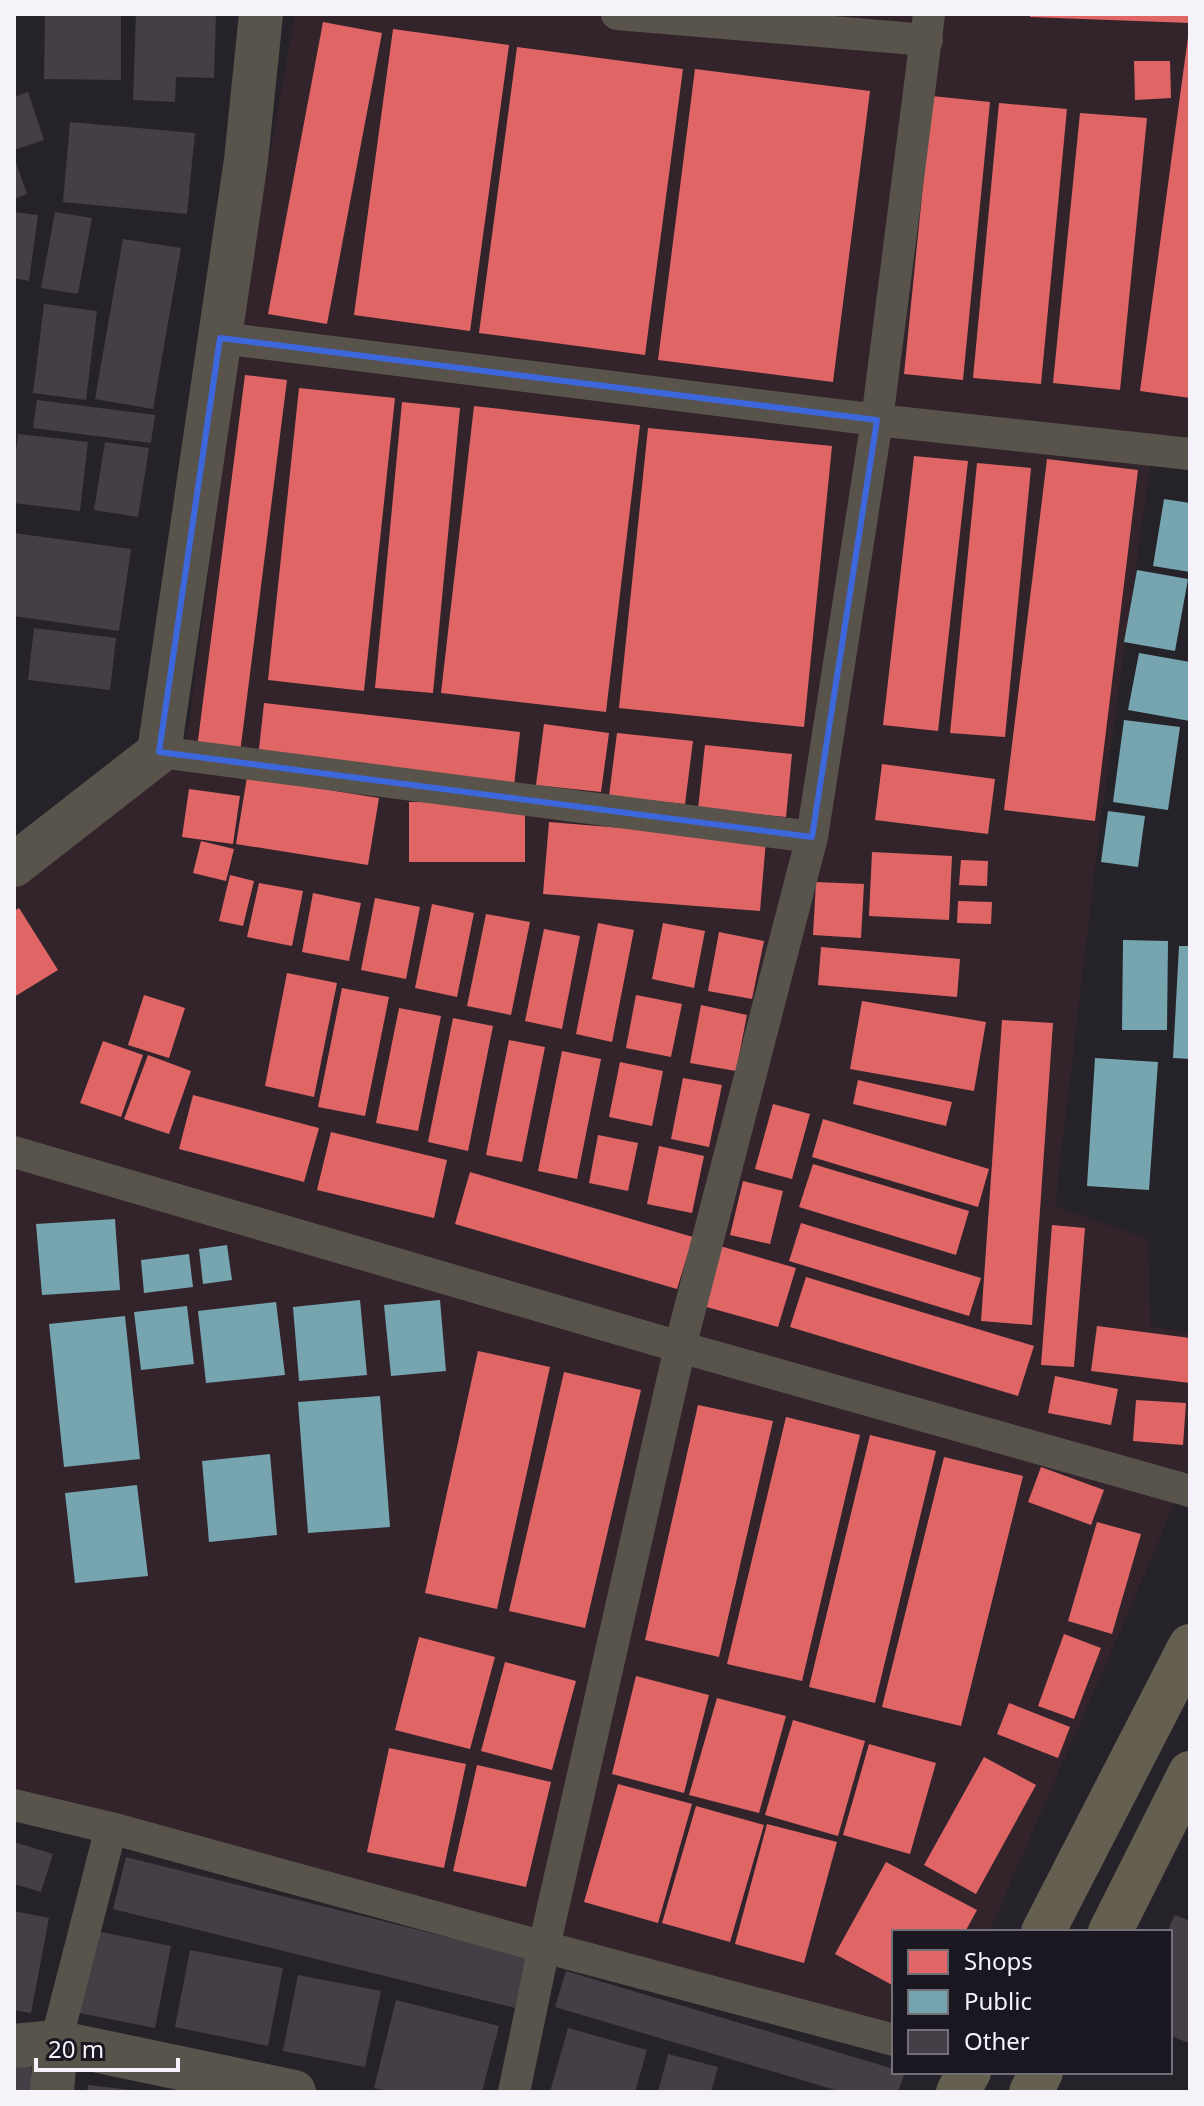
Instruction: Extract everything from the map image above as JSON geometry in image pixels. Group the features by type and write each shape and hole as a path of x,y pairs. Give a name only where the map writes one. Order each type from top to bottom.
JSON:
{"highway":[{"path":"1044,1930 1190,1646"},
{"path":"1111,1930 1190,1773"},
{"path":"958,2092 968,2074"},
{"path":"1031,2092 1040,2074"}],"street":[{"path":"14,865 159,752 246,160 261,14"},
{"path":"514,2092 680,1347 812,837 877,420 928,27 617,14"},
{"path":"220,338 877,420 1190,454"},
{"path":"159,752 812,837"},
{"path":"14,1152 680,1347 1190,1491"},
{"path":"14,1805 111,1828 892,2039"},
{"path":"52,2092 35,2044 111,1828"},
{"path":"35,2044 294,2092"}],"highlighted area":[{"path":"220,338 877,420 812,837 159,752"}],"shaded area":[{"path":"295,14 1190,14 1190,470 1150,466 1101,819 1055,1206 1148,1239 1151,1327 1190,1332 1190,1461 1154,1553 990,1930 892,1930 892,2051 14,1816 14,879 186,747 243,306"}],"building: Shops":[{"path":"1030,14 1190,14 1190,23 1030,17"},
{"path":"323,22 382,33 327,324 268,314"},
{"path":"393,29 509,45 470,331 354,315"},
{"path":"1190,37 1190,398 1140,391"},
{"path":"517,47 683,69 645,355 479,333"},
{"path":"1134,61 1170,61 1171,98 1135,100"},
{"path":"695,69 870,91 833,382 658,360"},
{"path":"932,96 990,102 963,380 904,374"},
{"path":"999,103 1067,109 1041,384 973,378"},
{"path":"1080,113 1147,118 1120,390 1053,383"},
{"path":"245,375 287,380 240,753 197,748"},
{"path":"299,388 395,398 364,691 268,680"},
{"path":"402,402 460,408 433,693 375,688"},
{"path":"474,406 640,425 606,712 441,693"},
{"path":"648,428 832,446 804,727 619,708"},
{"path":"914,456 968,461 938,731 883,725"},
{"path":"1047,459 1138,470 1095,821 1004,810"},
{"path":"977,463 1031,468 1005,737 950,733"},
{"path":"264,703 520,732 514,786 258,758"},
{"path":"544,724 609,733 601,792 536,785"},
{"path":"617,733 693,741 685,804 609,796"},
{"path":"705,745 792,754 786,817 698,809"},
{"path":"882,764 995,779 988,834 875,820"},
{"path":"247,777 379,798 368,865 236,844"},
{"path":"189,789 240,796 233,844 182,837"},
{"path":"409,802 525,803 525,862 409,862"},
{"path":"549,822 766,840 760,911 543,894"},
{"path":"201,841 234,849 226,881 193,873"},
{"path":"872,852 952,856 949,920 869,916"},
{"path":"961,860 988,861 987,886 959,885"},
{"path":"230,875 254,881 243,926 219,921"},
{"path":"816,882 864,884 861,938 813,935"},
{"path":"259,883 303,891 292,946 247,937"},
{"path":"313,893 361,903 349,961 302,952"},
{"path":"375,898 420,907 406,979 361,970"},
{"path":"958,901 992,902 991,924 957,923"},
{"path":"432,904 474,913 457,997 415,988"},
{"path":"19,908 58,970 14,997 14,911"},
{"path":"486,914 530,922 511,1015 467,1006"},
{"path":"598,923 634,930 612,1042 576,1034"},
{"path":"663,923 705,931 694,988 652,979"},
{"path":"544,929 580,936 562,1029 525,1021"},
{"path":"719,932 764,941 752,999 708,991"},
{"path":"821,947 960,959 957,997 818,985"},
{"path":"287,973 337,983 314,1097 265,1086"},
{"path":"342,988 389,997 365,1116 318,1107"},
{"path":"144,995 185,1008 169,1058 128,1045"},
{"path":"636,995 682,1004 671,1057 626,1048"},
{"path":"862,1001 986,1022 974,1091 850,1069"},
{"path":"701,1005 747,1015 736,1071 690,1063"},
{"path":"399,1008 441,1016 418,1131 376,1123"},
{"path":"453,1018 493,1026 468,1151 428,1142"},
{"path":"1002,1020 1053,1023 1032,1325 981,1321"},
{"path":"509,1040 545,1047 522,1162 486,1155"},
{"path":"103,1041 143,1055 121,1117 80,1103"},
{"path":"562,1051 601,1059 577,1179 538,1171"},
{"path":"148,1055 191,1071 169,1134 124,1119"},
{"path":"620,1062 663,1071 652,1126 609,1117"},
{"path":"683,1078 722,1085 709,1147 671,1139"},
{"path":"858,1080 952,1102 946,1126 853,1104"},
{"path":"193,1095 319,1128 304,1182 179,1149"},
{"path":"773,1104 810,1114 792,1179 755,1169"},
{"path":"823,1119 989,1169 978,1207 812,1157"},
{"path":"331,1132 447,1160 434,1218 317,1190"},
{"path":"598,1135 638,1143 628,1191 589,1183"},
{"path":"659,1146 704,1156 692,1213 647,1204"},
{"path":"813,1164 969,1211 956,1255 799,1207"},
{"path":"470,1172 693,1237 677,1289 455,1224"},
{"path":"743,1181 783,1191 770,1244 730,1235"},
{"path":"801,1223 981,1278 969,1316 789,1261"},
{"path":"1052,1225 1085,1228 1074,1367 1041,1365"},
{"path":"720,1246 796,1268 778,1327 703,1306"},
{"path":"806,1277 1034,1346 1018,1396 790,1327"},
{"path":"1097,1326 1190,1338 1190,1383 1091,1371"},
{"path":"478,1351 550,1367 497,1609 425,1593"},
{"path":"564,1372 641,1390 585,1628 509,1611"},
{"path":"1055,1376 1118,1389 1111,1425 1048,1413"},
{"path":"1136,1400 1186,1403 1183,1445 1133,1441"},
{"path":"698,1405 773,1421 719,1657 645,1640"},
{"path":"786,1417 860,1435 802,1681 727,1664"},
{"path":"870,1435 936,1451 875,1703 809,1687"},
{"path":"944,1457 1023,1476 961,1726 882,1707"},
{"path":"1041,1467 1104,1490 1091,1525 1028,1502"},
{"path":"1097,1522 1141,1534 1112,1634 1068,1621"},
{"path":"1064,1634 1101,1648 1074,1719 1038,1706"},
{"path":"419,1637 495,1657 470,1749 395,1730"},
{"path":"505,1662 576,1681 552,1770 481,1751"},
{"path":"636,1676 709,1695 684,1793 612,1774"},
{"path":"717,1698 786,1716 759,1813 689,1795"},
{"path":"1009,1703 1070,1727 1058,1758 997,1734"},
{"path":"793,1720 865,1741 838,1836 765,1815"},
{"path":"869,1744 936,1763 910,1854 843,1835"},
{"path":"389,1748 466,1764 444,1868 367,1852"},
{"path":"984,1757 1036,1785 976,1894 924,1865"},
{"path":"477,1765 551,1782 526,1887 453,1871"},
{"path":"618,1784 692,1804 658,1923 584,1902"},
{"path":"696,1806 764,1825 730,1942 662,1923"},
{"path":"767,1824 837,1842 804,1963 735,1944"},
{"path":"886,1862 977,1910 966,1930 892,1930 892,1985 835,1954"}],"building: Public":[{"path":"1164,499 1190,503 1190,572 1153,566"},
{"path":"1137,570 1188,579 1175,651 1124,642"},
{"path":"1139,653 1190,662 1190,721 1128,710"},
{"path":"1124,720 1180,727 1168,810 1113,802"},
{"path":"1108,811 1145,816 1138,867 1101,862"},
{"path":"1123,940 1168,941 1167,1030 1122,1030"},
{"path":"1179,946 1190,946 1190,1059 1173,1058"},
{"path":"1095,1058 1158,1062 1149,1190 1087,1186"},
{"path":"115,1219 120,1290 42,1295 36,1224"},
{"path":"227,1245 232,1280 203,1284 199,1249"},
{"path":"189,1254 193,1287 144,1293 141,1260"},
{"path":"360,1300 367,1375 299,1381 293,1307"},
{"path":"440,1300 446,1371 391,1376 384,1305"},
{"path":"276,1302 285,1375 206,1383 198,1311"},
{"path":"187,1306 194,1364 141,1370 134,1312"},
{"path":"125,1316 140,1459 64,1467 49,1324"},
{"path":"380,1396 390,1527 308,1533 298,1402"},
{"path":"270,1454 277,1535 209,1542 202,1461"},
{"path":"137,1485 148,1576 75,1583 65,1493"}],"building: Other":[{"path":"45,14 121,14 121,80 44,79"},
{"path":"136,14 216,14 214,78 176,77 175,102 133,100"},
{"path":"28,92 44,140 14,150 14,97"},
{"path":"70,122 195,133 187,214 63,202"},
{"path":"14,157 27,194 14,199"},
{"path":"14,212 38,215 29,281 14,278"},
{"path":"55,212 92,218 78,294 41,288"},
{"path":"123,239 181,248 153,409 95,399"},
{"path":"44,304 97,311 86,400 33,393"},
{"path":"37,400 155,415 151,443 33,428"},
{"path":"18,434 88,442 80,511 14,503"},
{"path":"105,442 149,448 138,517 94,510"},
{"path":"14,533 131,549 119,631 14,616"},
{"path":"34,628 116,638 110,690 28,680"},
{"path":"14,1842 53,1854 41,1892 14,1884"},
{"path":"126,1857 527,1957 515,2008 113,1909"},
{"path":"14,1911 49,1918 31,2013 14,2010"},
{"path":"1175,1915 1190,1921 1190,2044 1172,2036 1172,1930 1168,1930"},
{"path":"96,1931 171,1946 155,2028 79,2013"},
{"path":"190,1950 283,1968 268,2046 175,2027"},
{"path":"566,1971 892,2068 892,2074 904,2074 898,2092 842,2092 555,2007"},
{"path":"298,1975 381,1991 365,2067 283,2051"},
{"path":"396,2000 499,2026 482,2092 392,2092 374,2088"},
{"path":"568,2028 647,2050 635,2092 550,2092"},
{"path":"668,2054 718,2067 711,2092 658,2092"},
{"path":"14,2067 31,2067 31,2092 14,2092"},
{"path":"88,2085 131,2090 131,2092 87,2092"}]}
